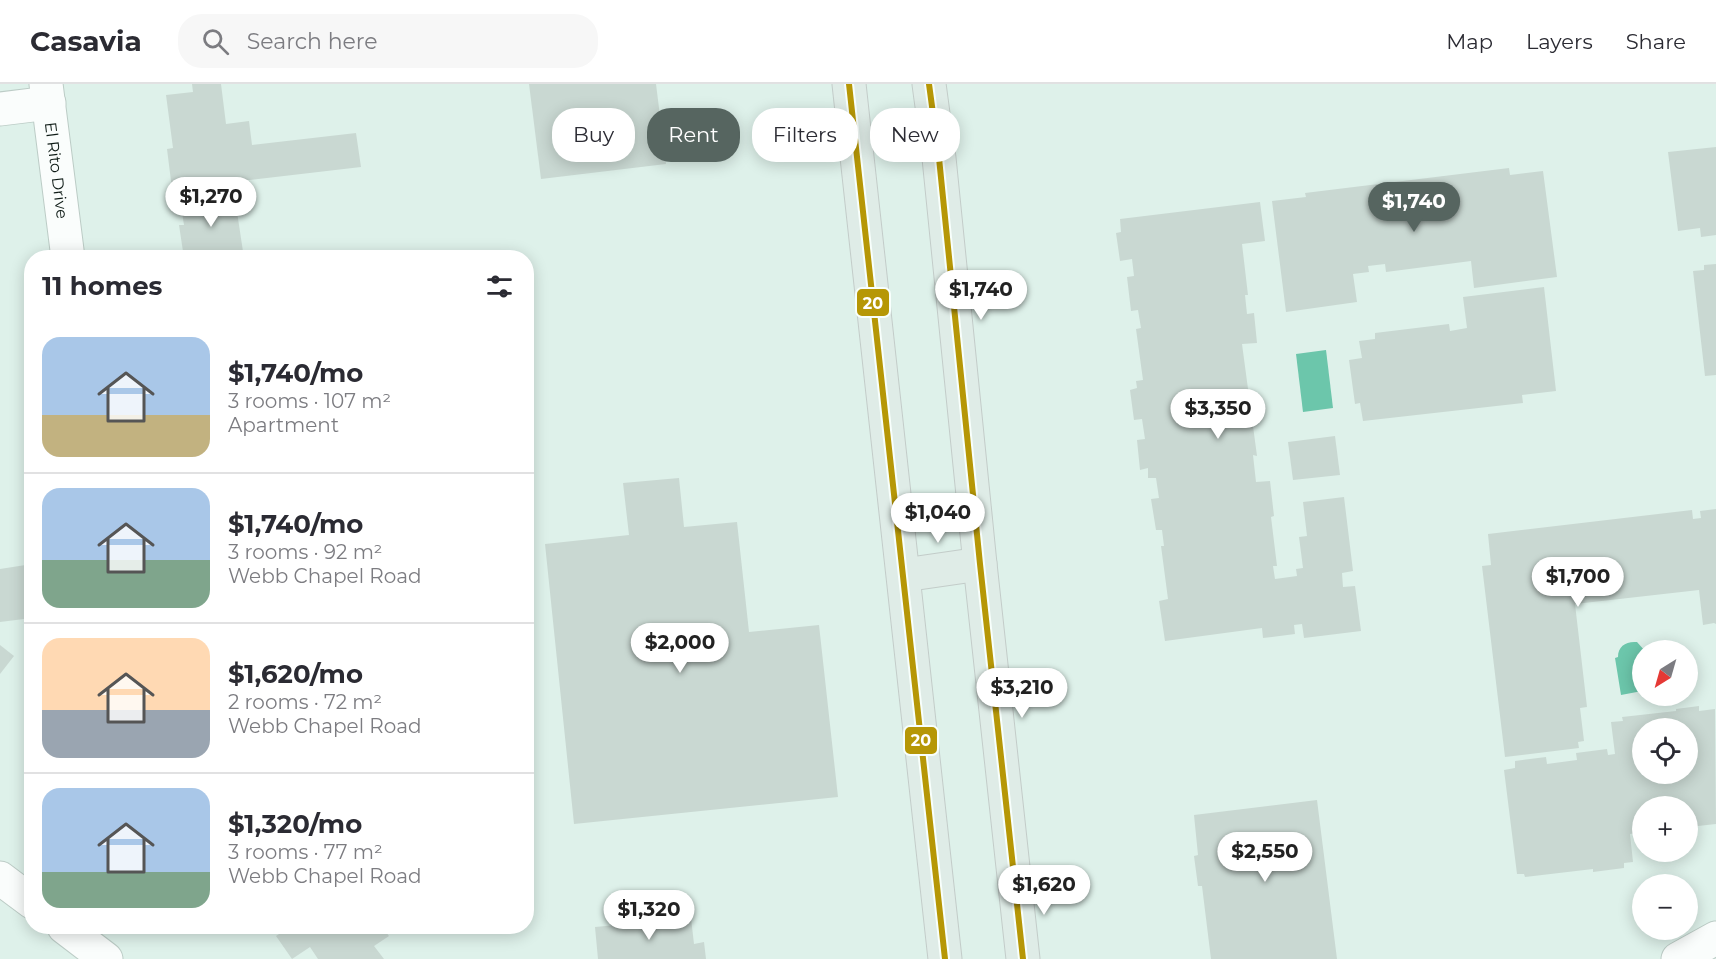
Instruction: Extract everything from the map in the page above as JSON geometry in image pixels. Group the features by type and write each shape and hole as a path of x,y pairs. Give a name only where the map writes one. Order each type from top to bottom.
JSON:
{"main road":[{"path":"849,84 945,959"},
{"path":"929,84 939,158 1023,959"},
{"path":"904,575 980,564"}],"street":[{"path":"0,109 48,94"},
{"name":"El Rito Drive","path":"48,94 67,250"},
{"path":"0,878 24,896"},
{"path":"1678,959 1716,938"}],"shaded area":[{"path":"1326,350 1333,408 1303,412 1296,354"},
{"path":"1632,642 1632,693 1621,695 1615,658 1618,657 1623,645"}],"building":[{"path":"192,84 221,84 226,124 249,121 252,145 356,133 361,167 172,189 167,149 173,148 166,95 193,92"},
{"path":"529,84 656,84 659,108 647,108 647,162 666,162 666,164 541,179"},
{"path":"1716,147 1716,235 1701,237 1700,228 1678,231 1668,152"},
{"path":"1509,168 1510,175 1543,171 1557,277 1474,288 1471,261 1386,272 1385,264 1368,266 1369,272 1353,274 1357,302 1286,312 1272,201 1306,197 1305,193"},
{"path":"234,192 243,250 183,250 179,225 184,225 180,200"},
{"path":"1260,202 1265,241 1242,244 1248,295 1245,295 1247,314 1254,313 1257,343 1242,344 1257,456 1253,455 1256,482 1270,481 1274,516 1271,517 1277,566 1273,566 1275,579 1297,576 1296,569 1303,568 1299,537 1307,536 1303,502 1344,497 1353,571 1342,573 1343,587 1355,586 1361,631 1304,638 1302,624 1294,625 1295,634 1263,638 1262,628 1165,641 1159,601 1168,599 1161,546 1164,546 1162,530 1156,530 1151,499 1159,498 1156,478 1148,478 1148,468 1140,470 1137,440 1145,439 1142,419 1134,420 1130,390 1137,388 1136,381 1143,380 1136,329 1141,328 1138,310 1131,311 1127,277 1134,276 1132,259 1120,261 1116,233 1121,232 1120,219"},
{"path":"1716,264 1716,375 1705,376 1693,271 1704,270 1704,265"},
{"path":"1544,287 1556,391 1522,395 1523,403 1363,421 1360,403 1355,404 1349,360 1362,358 1359,341 1375,339 1375,333 1449,324 1450,331 1467,328 1463,297"},
{"path":"1335,436 1340,475 1293,480 1288,442"},
{"path":"679,478 684,527 737,522 749,632 819,625 838,797 574,824 545,544 629,535 623,483"},
{"path":"1716,509 1716,624 1703,625 1699,590 1575,604 1587,707 1580,708 1584,741 1578,742 1579,748 1505,757 1482,566 1491,565 1488,534 1692,510 1693,519 1701,518 1700,511"},
{"path":"24,565 24,619 0,622 0,569"},
{"path":"0,645 14,656 0,674"},
{"path":"1699,706 1699,711 1715,709 1716,824 1698,826 1698,796 1632,796 1632,834 1630,834 1633,862 1624,863 1624,868 1593,872 1593,869 1525,877 1524,874 1517,874 1504,770 1515,768 1515,761 1546,757 1547,764 1577,760 1576,753 1607,749 1608,755 1615,754 1611,722 1623,721 1622,717 1676,711 1676,709"},
{"path":"1317,800 1337,959 1211,959 1202,886 1198,886 1194,856 1198,855 1194,815"},
{"path":"691,918 694,944 704,942 706,959 598,959 595,927"},
{"path":"279,934 387,934 389,936 374,946 384,959 318,959 310,947 292,959 276,936"}],"transit line":[{"name":"20","path":"849,84 945,959"},
{"name":"20","path":"929,84 939,158 1023,959"}]}
